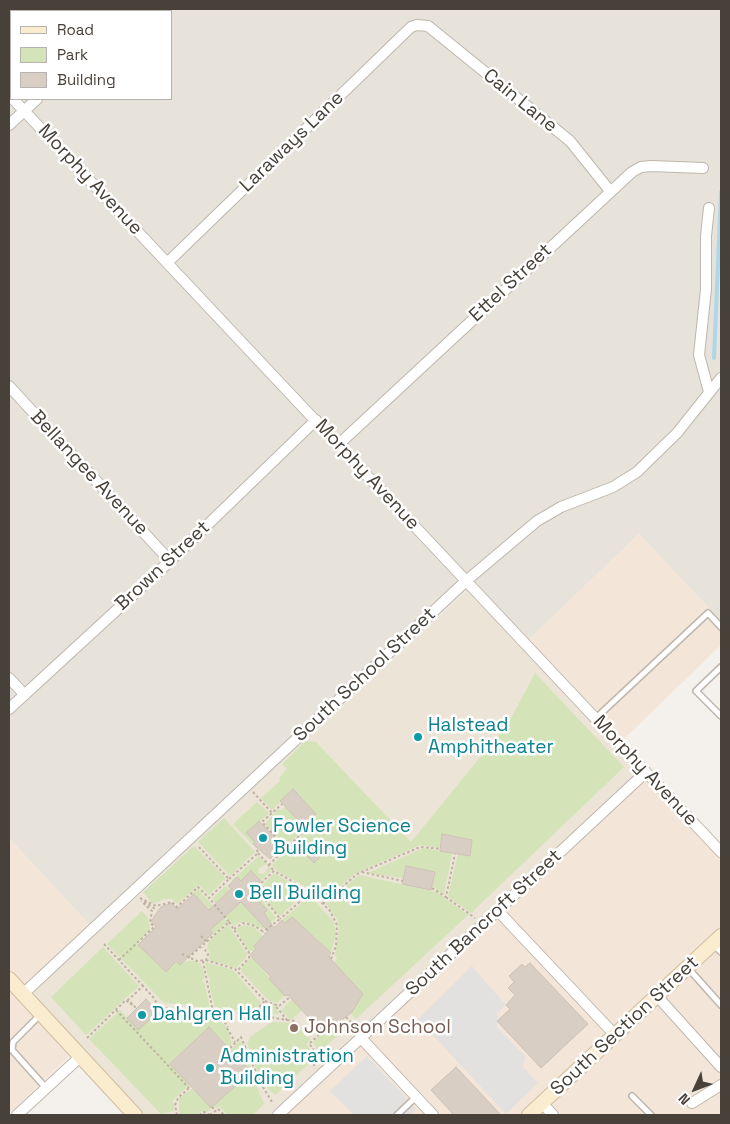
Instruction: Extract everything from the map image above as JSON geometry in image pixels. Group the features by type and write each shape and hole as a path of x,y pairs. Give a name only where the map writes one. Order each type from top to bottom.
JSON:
{"street":[{"name":"Cain Lane","path":"418,25 428,26 570,141 610,191"},
{"name":"Laraways Lane","path":"168,262 411,27 418,25"},
{"name":"Morphy Avenue","path":"15,100 721,852"},
{"path":"9,125 36,100"},
{"name":"Ettel Street","path":"339,444 610,191 640,167 703,168"},
{"path":"709,208 706,289 699,355 709,392"},
{"name":"South School Street","path":"23,994 466,580 537,521 561,507 613,487 637,472 678,433 721,378"},
{"name":"Bellangee Avenue","path":"9,386 170,561"},
{"name":"Brown Street","path":"9,708 170,561 316,420"},
{"path":"9,678 24,694"},
{"name":"South Bancroft Street","path":"278,1115 646,772"},
{"path":"498,911 615,1035"},
{"name":"South Section Street","path":"529,1115 687,968 718,944"},
{"path":"9,979 135,1115"},
{"path":"657,996 721,1067"},
{"path":"360,1038 433,1115"},
{"path":"17,1115 80,1057"},
{"path":"692,1103 721,1085"},
{"path":"542,1103 553,1115"}],"lane":[{"path":"595,719 708,613 721,627"},
{"path":"721,667 696,691 721,716"},
{"path":"687,968 721,1005"},
{"path":"41,1014 13,1042 12,1050 46,1088"},
{"path":"632,1096 650,1115"},
{"path":"397,1115 416,1097"}],"path":[{"path":"252,792 272,813"},
{"path":"282,804 262,822 286,848"},
{"path":"269,865 306,830 303,826"},
{"path":"196,844 230,884"},
{"path":"256,847 274,871 311,892 323,904 337,926 336,946 331,959"},
{"path":"323,904 362,872 420,847 440,849"},
{"path":"209,898 258,852"},
{"path":"446,897 455,854"},
{"path":"264,898 262,882 274,871"},
{"path":"362,872 403,881"},
{"path":"136,897 156,906 172,902 177,907 198,887 229,922 249,953 248,958 237,971"},
{"path":"256,888 280,919"},
{"path":"432,888 478,920"},
{"path":"234,929 244,923 255,926 264,933 311,892"},
{"path":"136,897 157,910"},
{"path":"119,960 154,927 150,922 152,911 136,897"},
{"path":"188,958 229,922"},
{"path":"201,936 207,942"},
{"path":"104,944 154,998 159,1008 252,1014 296,1021"},
{"path":"203,946 208,954 205,961 213,1012"},
{"path":"182,954 188,958 237,971 265,1001 279,1006 290,997"},
{"path":"87,1038 126,1000 135,1007 128,1000 143,986"},
{"path":"252,1014 265,1001"},
{"path":"274,1004 287,1020"},
{"path":"116,1010 189,1087 178,1098 175,1105 176,1115 169,1115"},
{"path":"218,1012 235,1042"},
{"path":"346,1017 353,1024"},
{"path":"314,1067 313,1048 309,1044 322,1032"},
{"path":"230,1048 241,1037 245,1042 260,1082 272,1102"},
{"path":"212,1107 216,1111"},
{"path":"199,1115 204,1112 210,1115 218,1109 224,1115"}],"shaded area":[{"path":"721,9 721,621 639,534 521,647 466,590 194,846 96,932 9,838 9,78 10,100 172,100 172,10 122,10"},
{"path":"639,534 721,621 721,645 624,739 721,843 721,1115 269,1115 640,772 521,647"},
{"path":"467,590 640,772 269,1115 141,1115 29,994 194,846"},
{"path":"9,838 96,932 78,1048 9,1114"},
{"path":"472,966 506,1005 497,1013 497,1027 525,1056 523,1067 538,1083 506,1114 418,1019"},
{"path":"367,1056 416,1109 410,1115 354,1115 330,1091"}],"green space":[{"path":"9,9 123,9 10,10 10,80"},
{"path":"535,673 624,767 471,913 448,896 458,854 470,856 472,840 443,835 440,848 420,845 356,873 323,900 303,885 278,872 272,865 308,830 304,825 316,814 293,789 272,810 261,798 280,781 279,778 287,769 282,764 305,741 316,742 411,842 509,722"},
{"path":"257,802 269,813 247,833 255,842 253,845 233,824"},
{"path":"285,807 302,825 303,830 288,844 284,844 265,824 278,809 281,810"},
{"path":"224,818 255,852 230,876 198,842"},
{"path":"194,846 226,878 209,895 199,885 177,904 173,899 164,899 153,904 143,892"},
{"path":"423,848 452,853 444,895 432,886 435,873 406,866 403,878 368,873"},
{"path":"259,856 267,864 259,868 258,873 264,874 269,866 271,871 260,881 251,871 241,881 232,880"},
{"path":"274,873 306,892 280,916 272,909 266,899 264,884"},
{"path":"359,875 437,892 468,915 356,1019 350,1013 363,994 334,962 337,959 335,955 339,928 337,919 326,904"},
{"path":"225,886 230,890 220,899 231,911 242,901 267,910 254,895 257,894 276,918 264,929 243,921 233,926 212,899"},
{"path":"198,889 227,922 214,934 210,930 220,920 195,894 191,895"},
{"path":"310,896 334,922 336,934 331,953 314,936 312,937 282,920"},
{"path":"142,911 148,918 150,930 137,943 165,972 176,961 180,965 186,961 195,961 201,964 205,976 202,981 205,984 210,1010 199,1010 192,1005 164,1003 107,944"},
{"path":"228,924 247,954 246,958 236,968 209,960 210,953 207,948 209,941"},
{"path":"244,925 255,928 263,936 254,946 256,949 254,951 248,951 236,929"},
{"path":"103,947 139,986 86,1035 51,997"},
{"path":"252,957 285,996 277,1003 268,1000 241,971 242,967"},
{"path":"205,962 233,970 261,1003 252,1011 217,1010 214,1005 209,983 211,980 208,976"},
{"path":"292,999 302,1010 291,1020 281,1010"},
{"path":"264,1004 275,1006 279,1014 270,1015 256,1011"},
{"path":"120,1010 138,1030 158,1012 184,1016 214,1014 227,1028 232,1044 229,1047 209,1027 170,1064 189,1085 173,1100 174,1111 161,1114 89,1039"},
{"path":"343,1021 348,1027 319,1052 313,1042 330,1025"},
{"path":"272,1022 296,1023 304,1035 311,1039 306,1044 316,1057 275,1095 261,1081 247,1043 251,1036"},
{"path":"240,1041 246,1047 251,1072 231,1049"},
{"path":"251,1072 264,1104 253,1115 227,1115 219,1106 216,1109 214,1105"},
{"path":"192,1089 211,1108 208,1112 202,1111 196,1115 179,1115 179,1098"}],"building":[{"path":"293,789 316,814 303,826 280,801"},
{"name":"Fowler Science Building","path":"259,821 283,846 270,859 253,844 255,842 246,833"},
{"path":"442,834 472,840 470,856 440,851"},
{"path":"317,847 324,853 314,863 307,856"},
{"path":"406,866 435,872 431,890 402,884"},
{"path":"251,871 260,880 260,884 251,893 267,910 264,913 274,928 282,920 285,923 292,917 331,953 329,957 363,994 352,1012 332,1028 329,1025 322,1032 288,995 285,996 269,979 271,977 250,955 256,949 254,946 268,931 241,902 210,930 213,933 180,965 176,961 166,972 138,945 156,927 151,921 161,907 172,903 177,909 194,894 209,910 231,889 228,886 237,877 241,881"},
{"path":"530,963 588,1024 541,1068 497,1021 510,1009 506,1005 515,995 508,988 514,982 509,976 522,964 525,967"},
{"name":"Dahlgren Hall","path":"146,999 158,1012 138,1030 127,1018"},
{"name":"Administration Building","path":"209,1027 251,1072 211,1108 170,1064"},
{"path":"456,1067 501,1115 454,1115 431,1090"}],"waterway":[{"path":"714,358 721,192"}],"place":[{"name":"Halstead Amphitheater","path":"418,737"},
{"name":"Fowler Science Building","path":"263,838"},
{"name":"Bell Building","path":"239,894"},
{"name":"Dahlgren Hall","path":"142,1015"},
{"name":"Johnson School","path":"294,1028"},
{"name":"Administration Building","path":"210,1068"}]}
